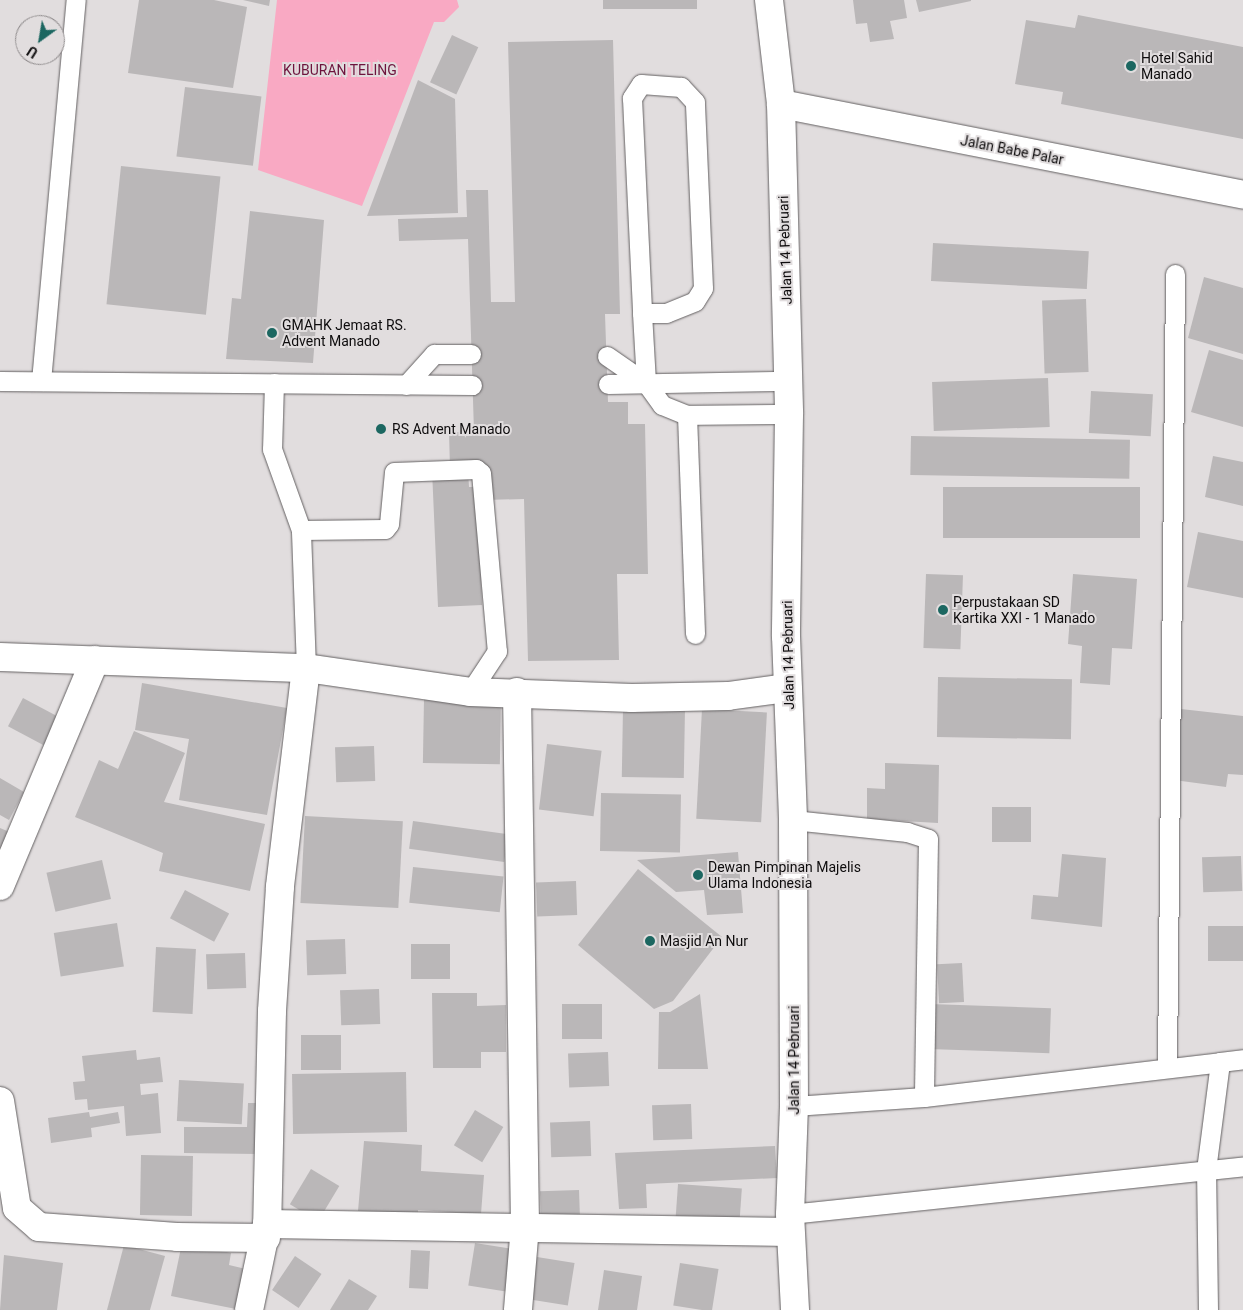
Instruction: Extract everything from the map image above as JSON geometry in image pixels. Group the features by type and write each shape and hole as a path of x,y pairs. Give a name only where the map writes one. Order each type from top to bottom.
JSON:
{"street":[{"name":"Jalan 14 Pebruari","path":"769,0 781,104 789,414 787,688 793,820 794,1106 790,1223 795,1310"},
{"name":"Jalan Babe Palar","path":"781,104 1243,195"},
{"path":"0,657 306,668 470,692 517,692 632,698 728,696 787,688"},
{"path":"0,886 95,660"},
{"path":"249,1310 267,1231 272,1011 280,887 306,668"},
{"path":"517,692 526,1226 518,1310"},
{"path":"0,1101 5,1157 17,1208 39,1227 177,1237 267,1231 790,1223"}],"lane":[{"path":"41,381 76,0"},
{"path":"642,313 666,313 695,301 703,288 695,102 682,87 641,84 632,98 642,313 646,383"},
{"path":"1167,1067 1175,274"},
{"path":"406,385 434,354 471,354"},
{"path":"606,356 646,383 662,405 687,415 789,414"},
{"path":"0,381 472,385"},
{"path":"608,384 788,381"},
{"path":"274,383 272,449 302,530 306,668"},
{"path":"687,415 695,634"},
{"path":"302,530 385,529 389,524 391,476 397,470 480,470 497,651 470,692"},
{"path":"793,820 907,832 928,839 924,1097"},
{"path":"794,1106 924,1097 1243,1058"},
{"path":"1208,1310 1206,1170 1220,1062"},
{"path":"790,1223 1243,1166"}],"green space":[{"name":"KUBURAN TELING","path":"277,0 457,0 459,7 444,22 434,22 362,206 258,170"}],"building":[{"path":"139,0 214,0 247,7 233,88 128,73"},
{"path":"243,0 270,0 269,6"},
{"path":"603,0 697,0 697,9 603,9"},
{"path":"853,0 904,0 907,18 890,21 894,39 870,42 867,23 856,24"},
{"path":"916,0 971,0 971,1 919,12"},
{"name":"Hotel Sahid Manado","path":"1078,15 1243,47 1243,139 1061,104 1063,92 1015,84 1026,20 1075,28"},
{"path":"452,35 478,47 456,94 430,82"},
{"path":"613,40 620,314 605,314 608,402 628,402 628,424 645,424 648,574 617,574 619,660 528,661 524,499 485,500 484,468 450,468 449,432 474,432 468,239 399,241 398,219 467,217 466,190 488,190 491,302 515,302 508,42"},
{"path":"418,80 455,99 458,213 367,216"},
{"path":"185,87 261,96 253,166 176,156"},
{"path":"121,166 220,176 206,315 106,304"},
{"path":"250,211 324,220 313,363 226,359 232,298 241,299"},
{"path":"933,243 1089,251 1087,289 931,281"},
{"path":"1204,277 1243,288 1243,354 1188,338"},
{"path":"1086,299 1089,372 1045,373 1042,301"},
{"path":"1209,350 1243,360 1243,427 1191,412"},
{"path":"1048,378 1050,427 934,431 932,382"},
{"path":"1091,391 1153,394 1151,436 1089,433"},
{"path":"911,436 1130,440 1129,479 910,475"},
{"path":"1213,456 1243,462 1243,506 1205,497"},
{"path":"468,469 469,487 478,487 482,605 438,607 432,470"},
{"path":"943,487 1140,487 1140,538 943,538"},
{"path":"1198,532 1243,541 1243,598 1187,587"},
{"path":"926,574 963,575 960,649 923,648"},
{"path":"1073,574 1137,579 1132,649 1112,648 1110,685 1080,683 1082,646 1068,644"},
{"path":"938,677 1072,679 1071,739 937,737"},
{"path":"142,683 287,708 267,815 179,800 189,739 135,730"},
{"path":"23,698 67,721 52,750 8,726"},
{"path":"424,699 501,700 500,764 423,763"},
{"path":"623,708 685,709 684,778 622,777"},
{"path":"702,709 767,712 761,822 696,819"},
{"path":"1181,709 1243,716 1243,775 1228,774 1226,787 1174,780"},
{"path":"134,731 185,753 164,802 265,824 250,891 159,871 163,853 75,817 99,760 118,769"},
{"path":"547,744 602,751 594,816 539,810"},
{"path":"374,746 375,781 336,782 335,747"},
{"path":"885,763 939,765 938,823 867,819 867,788 885,789"},
{"path":"0,778 24,792 9,820 0,815"},
{"path":"601,793 681,794 680,852 600,851"},
{"path":"992,807 1031,807 1031,842 992,842"},
{"path":"305,816 403,821 398,908 300,903"},
{"path":"413,821 508,834 504,862 409,849"},
{"path":"0,828 12,833 0,861"},
{"name":"Dewan Pimpinan Majelis Ulama Indonesia","path":"738,852 743,913 707,915 704,890 676,892 637,860"},
{"path":"1062,854 1106,858 1102,927 1031,919 1033,895 1058,897"},
{"path":"1241,856 1242,891 1203,892 1202,857"},
{"path":"102,860 111,899 55,912 46,873"},
{"path":"413,867 504,877 500,912 409,903"},
{"name":"Masjid An Nur","path":"638,869 722,937 673,1001 654,1009 578,945"},
{"path":"576,881 577,915 537,916 536,882"},
{"path":"185,890 229,913 214,942 170,918"},
{"path":"117,923 124,966 61,976 54,933"},
{"path":"1208,926 1243,926 1243,961 1208,961"},
{"path":"345,939 346,974 307,975 306,940"},
{"path":"411,944 450,944 450,979 411,979"},
{"path":"156,947 196,949 193,1014 153,1012"},
{"path":"245,953 246,988 207,989 206,954"},
{"path":"962,963 964,1002 939,1003 937,964"},
{"path":"379,989 380,1024 341,1025 340,990"},
{"path":"432,993 477,993 477,1006 506,1005 506,1052 481,1052 481,1068 433,1068"},
{"path":"700,994 708,1069 658,1069 659,1012 670,1012"},
{"path":"562,1004 602,1004 602,1039 562,1039"},
{"path":"930,1004 1051,1008 1049,1053 928,1049"},
{"path":"301,1035 341,1035 341,1070 301,1070"},
{"path":"136,1050 137,1060 160,1057 163,1082 140,1084 141,1095 158,1093 161,1133 126,1136 124,1106 88,1110 87,1099 75,1100 73,1082 85,1081 82,1056"},
{"path":"608,1052 609,1086 569,1087 568,1053"},
{"path":"406,1072 407,1132 293,1134 292,1074"},
{"path":"179,1080 244,1083 242,1124 177,1121"},
{"path":"248,1103 262,1103 264,1154 184,1153 184,1127 247,1127"},
{"path":"691,1104 692,1139 653,1140 652,1105"},
{"path":"475,1110 503,1127 482,1162 454,1145"},
{"path":"89,1112 90,1117 118,1112 120,1123 91,1128 92,1137 51,1143 48,1118"},
{"path":"590,1121 591,1156 551,1157 550,1122"},
{"path":"364,1141 422,1145 421,1171 484,1175 481,1214 418,1210 418,1216 358,1211"},
{"path":"775,1146 777,1178 646,1184 647,1208 619,1209 615,1153"},
{"path":"141,1155 193,1156 192,1216 140,1215"},
{"path":"311,1169 339,1186 318,1221 290,1204"},
{"path":"678,1184 742,1188 739,1225 675,1221"},
{"path":"579,1190 580,1225 541,1226 540,1191"},
{"path":"182,1243 231,1253 229,1265 250,1270 241,1310 171,1296"},
{"path":"475,1243 513,1249 506,1291 468,1285"},
{"path":"124,1245 165,1256 150,1310 107,1310"},
{"path":"411,1250 430,1251 428,1289 409,1288"},
{"path":"4,1255 63,1263 57,1310 0,1310"},
{"path":"295,1256 322,1274 299,1308 272,1290"},
{"path":"537,1257 575,1263 568,1305 530,1299"},
{"path":"680,1263 719,1269 712,1310 673,1305"},
{"path":"604,1270 642,1276 637,1310 598,1310"},
{"path":"349,1279 377,1296 368,1310 330,1310"}],"place":[{"name":"Hotel Sahid Manado","path":"1131,66"},
{"name":"GMAHK Jemaat RS. Advent Manado","path":"272,333"},
{"name":"RS Advent Manado","path":"381,429"},
{"name":"Perpustakaan SD Kartika XXI - 1 Manado","path":"943,610"},
{"name":"Dewan Pimpinan Majelis Ulama Indonesia","path":"698,875"},
{"name":"Masjid An Nur","path":"650,941"}]}
